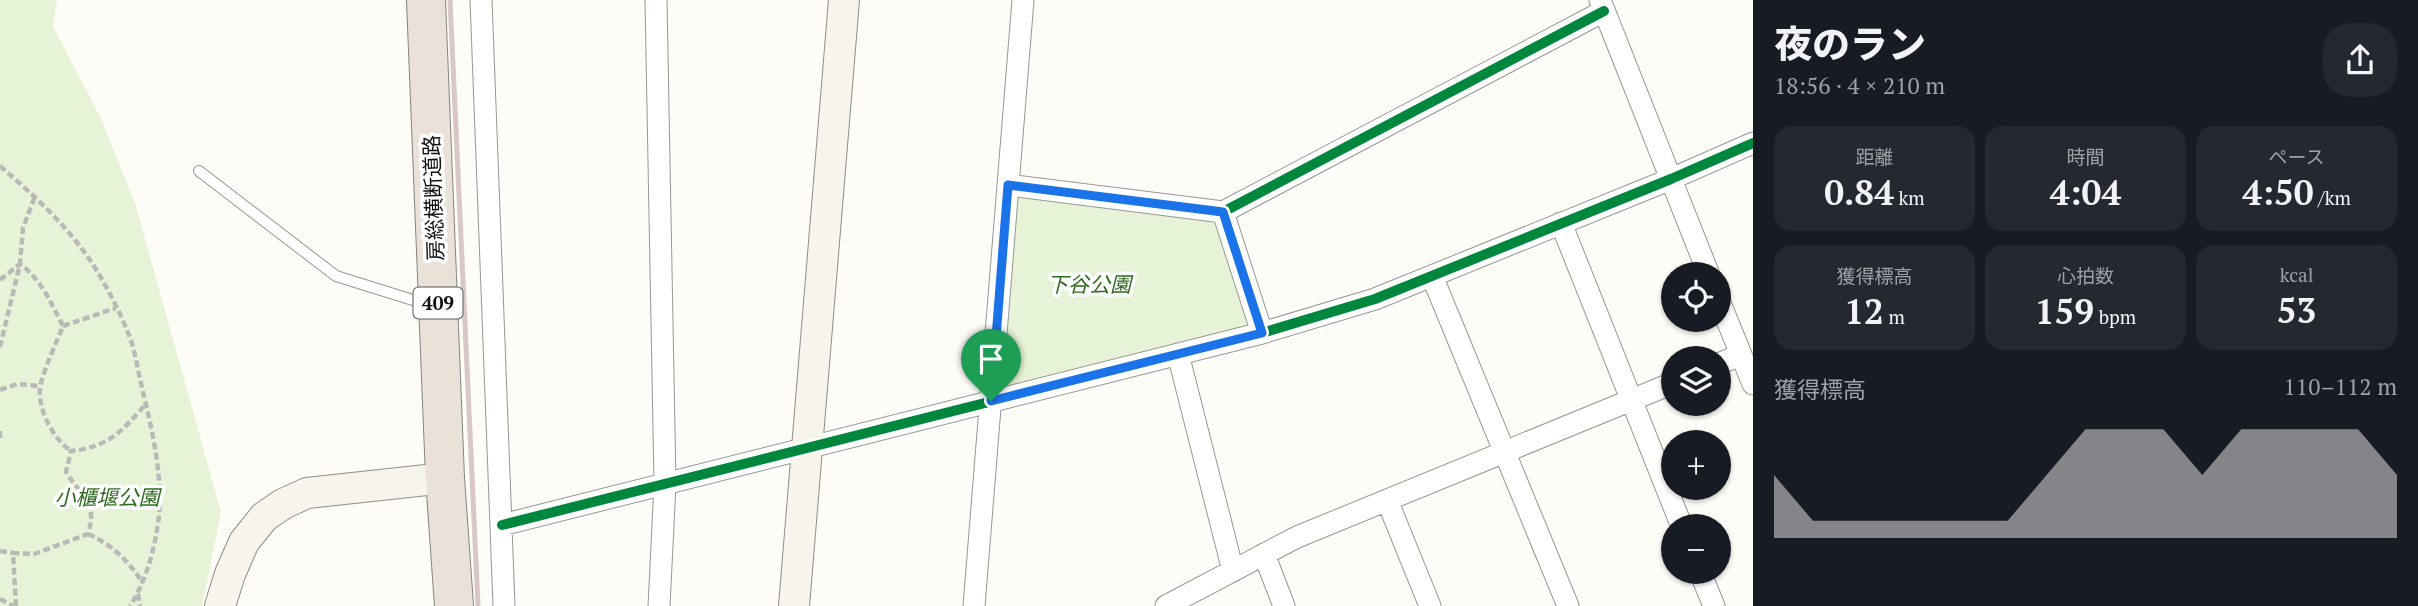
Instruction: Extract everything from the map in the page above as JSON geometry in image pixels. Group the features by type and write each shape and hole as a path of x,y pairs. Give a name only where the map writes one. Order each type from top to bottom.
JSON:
{"highway":[{"name":"房総横断道路","path":"426,0 445,478 453,606"}],"street":[{"path":"481,0 504,606"},
{"path":"656,0 665,484 659,606"},
{"path":"794,606 844,0"},
{"path":"974,606 1023,0"},
{"path":"1008,185 1223,212 1602,6 1704,262"},
{"path":"502,525 1262,333 1375,299 1753,143"},
{"path":"1223,212 1262,333"},
{"path":"1561,223 1677,514"},
{"path":"1432,276 1568,606"},
{"path":"1731,330 1753,384"},
{"path":"1178,354 1233,570"},
{"path":"1731,359 1741,355"},
{"path":"1166,606 1297,537 1661,388"},
{"path":"220,606 229,574 244,542 264,517 283,504 307,493 445,478"},
{"path":"1387,500 1430,606"},
{"path":"1264,554 1284,606"},
{"path":"1705,584 1714,606"}],"lane":[{"path":"199,171 336,276 438,308"}],"path":[{"path":"0,166 35,196 76,242 97,271 130,338 146,404 159,483 159,514 154,548 143,583 130,606"},
{"path":"0,346 20,264 23,229 35,196"},
{"path":"0,280 20,264"},
{"path":"20,264 46,292 63,326 40,386 50,430 59,443 71,451 85,450 112,439 146,404"},
{"path":"63,326 116,308"},
{"path":"0,390 17,384 40,386"},
{"path":"0,431 0,439"},
{"path":"71,451 66,472 92,507 88,534"},
{"path":"88,534 117,551 131,564 143,583"},
{"path":"0,551 34,554 88,534"},
{"path":"0,599 14,606 13,552"},
{"path":"138,594 140,606"}],"green space":[{"name":"小櫃堰公園","path":"0,0 57,0 53,26 101,119 135,203 221,512 202,606 0,606"},
{"name":"下谷公園","path":"1008,185 1223,212 1262,333 991,401"}],"railway":[{"path":"450,0 478,606"}],"cycle path":[{"path":"1008,185 1223,212 1604,11"},
{"path":"502,525 1262,333 1375,299 1753,143"}],"route":[{"path":"1008,185 1223,212 1262,333 991,401 1008,185"}]}
